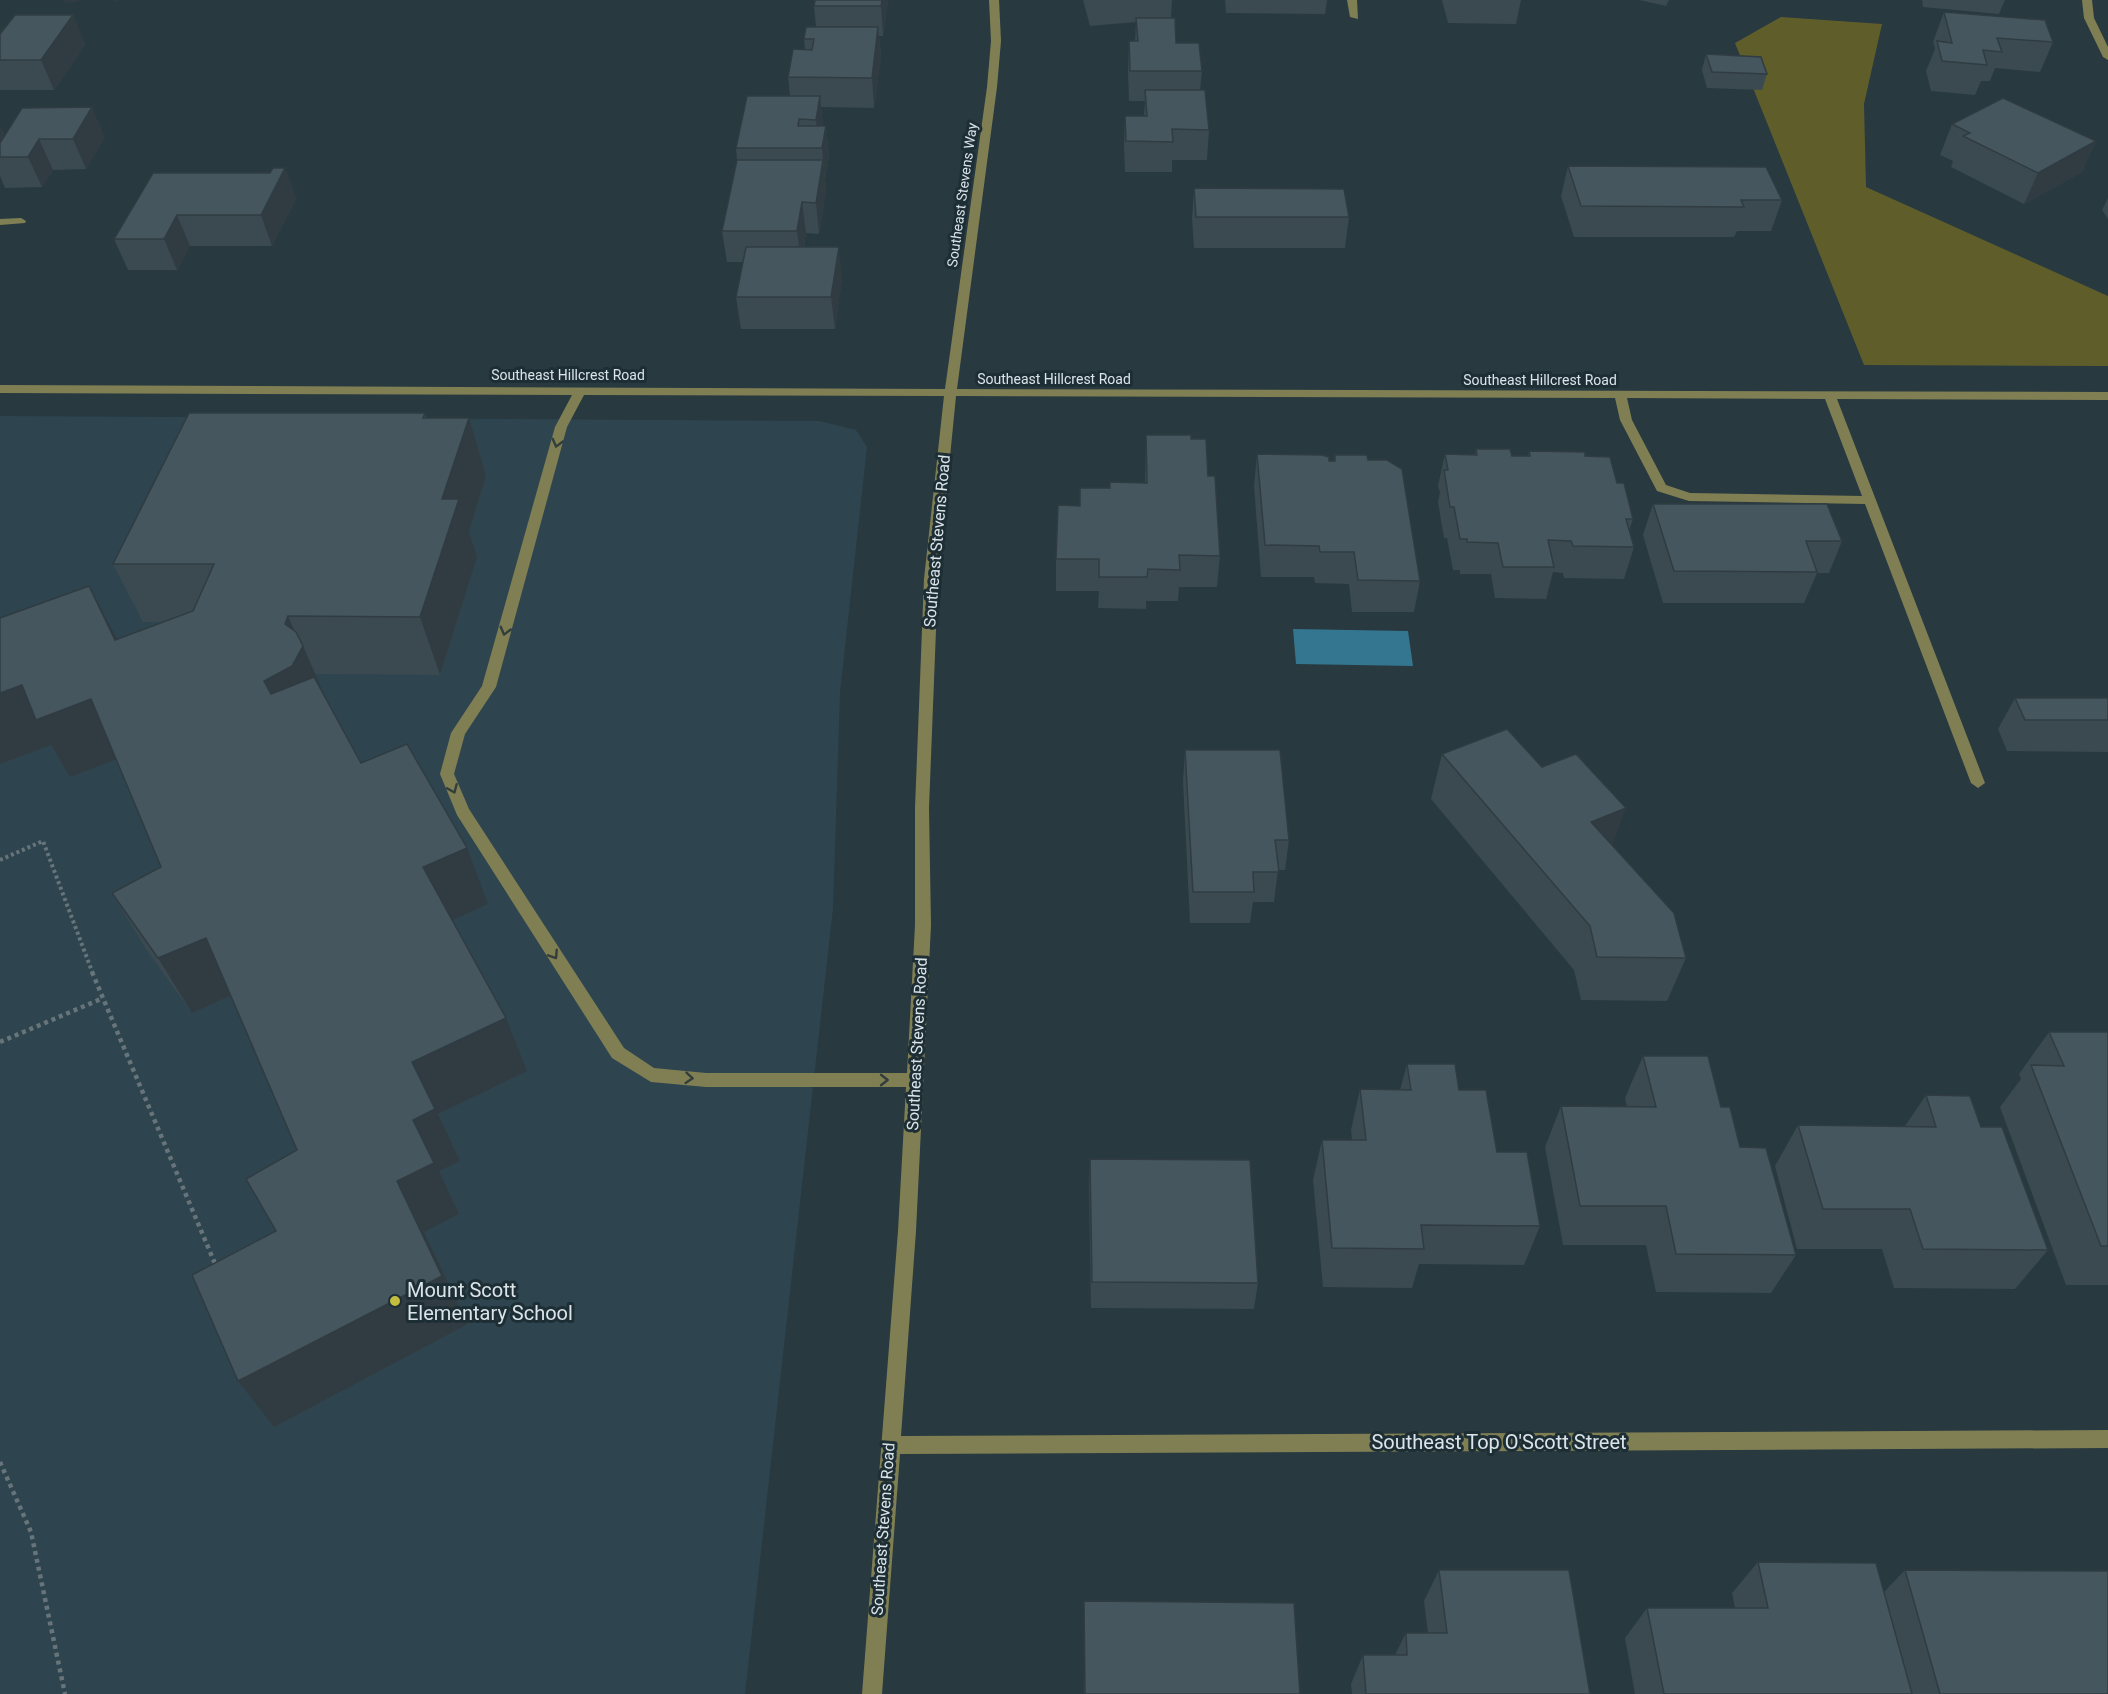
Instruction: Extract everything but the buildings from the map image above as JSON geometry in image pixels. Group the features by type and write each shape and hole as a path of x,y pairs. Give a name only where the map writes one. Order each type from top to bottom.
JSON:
{"street":[{"name":"Southeast Stevens Way","path":"951,394 992,87 996,41 994,0"},
{"path":"1352,0 1355,17"},
{"path":"2087,0 2089,18 2108,57"},
{"path":"0,222 21,221"},
{"name":"Southeast Hillcrest Road","path":"0,389 580,390 951,394 2108,396"},
{"path":"580,390 561,427 489,687 458,733 447,774 462,810 618,1053 651,1075 706,1080 915,1080"},
{"name":"Southeast Stevens Road","path":"872,1694 889,1445 907,1232 923,925 922,808 931,579 951,394"},
{"path":"1620,395 1626,420 1662,488 1689,497 1870,500"},
{"path":"1830,396 1978,783"},
{"name":"Southeast Top O'Scott Street","path":"889,1445 2108,1439"}],"path":[{"path":"0,860 43,841 102,999 218,1272"},
{"path":"0,1042 102,999"},
{"path":"0,1462 31,1532 65,1694"}],"shaded area":[{"path":"1781,17 1882,24 1864,104 1866,187 2108,296 2108,366 1864,365 1735,43"},
{"name":"Mount Scott Elementary School","path":"0,416 819,421 856,430 867,447 840,692 833,908 745,1694 0,1694"}],"water":[{"path":"1293,629 1408,631 1413,666 1296,664"}],"place":[{"name":"Mount Scott Elementary School","path":"395,1301"}]}
